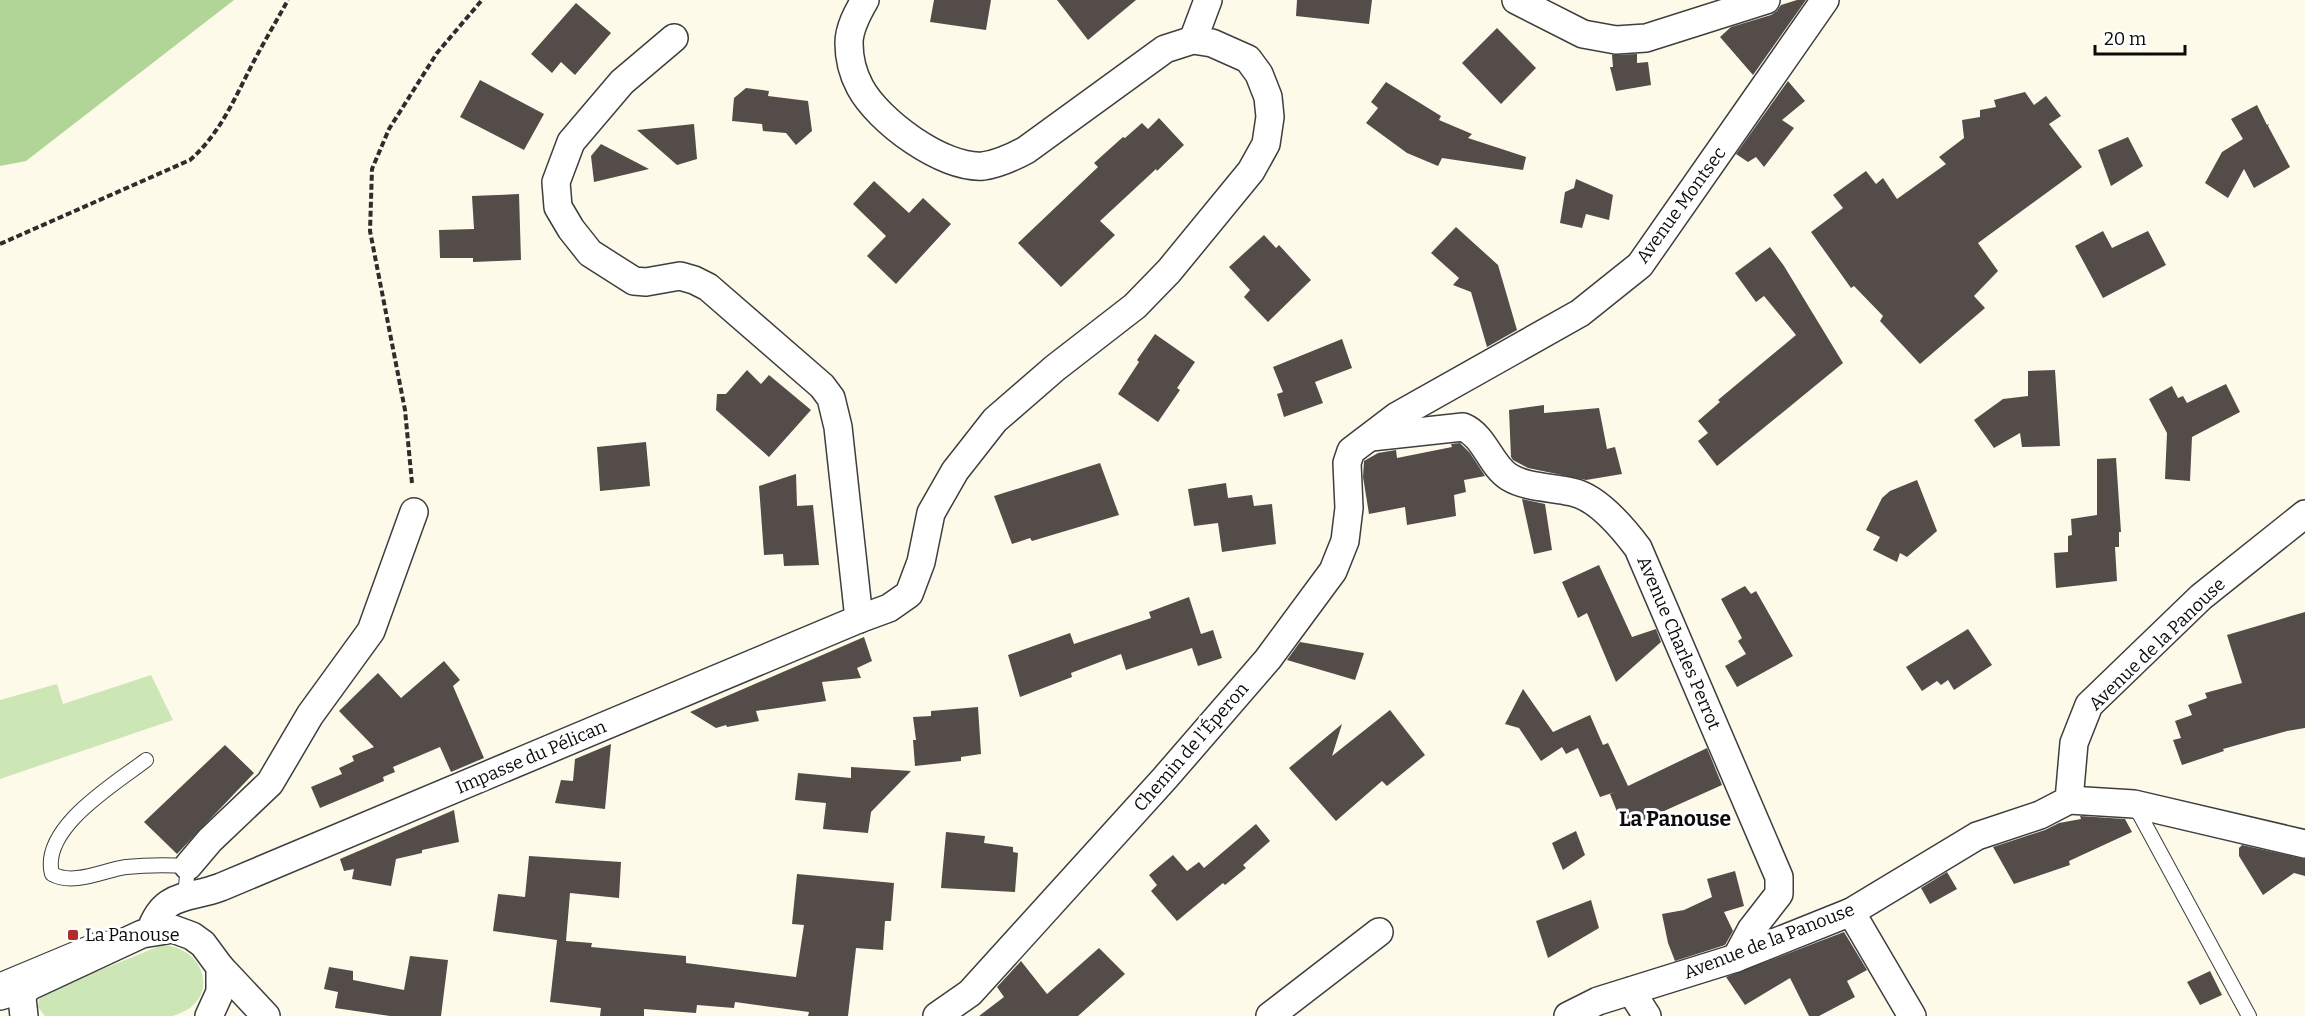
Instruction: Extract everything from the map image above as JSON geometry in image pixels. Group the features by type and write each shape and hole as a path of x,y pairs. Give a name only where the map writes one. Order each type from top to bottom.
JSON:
{"street":[{"path":"865,0 848,41 851,66 860,88 878,111 921,146 950,162 982,166 1010,158 1026,150 1166,49 1193,40 1209,0"},
{"path":"1516,0 1583,34 1616,40 1646,38 1766,0"},
{"name":"Avenue Montsec","path":"1368,437 1397,416 1580,313 1640,265 1825,0"},
{"path":"674,39 622,82 571,142 556,182 558,207 571,229 590,253 634,281 646,282 680,276 708,287 822,386 831,398 838,427 859,619"},
{"name":"Impasse du Pélican","path":"146,933 165,904 194,895 889,608 909,594 921,562 931,513 955,471 995,420 1055,368 1135,306 1169,271 1251,171 1266,144 1270,117 1268,97 1259,74 1248,59 1212,43 1193,40"},
{"name":"Avenue Charles Perrot","path":"1368,437 1463,427 1472,431 1506,476 1520,482 1575,492 1598,506 1622,528 1638,548 1779,878 1779,894 1751,930 1736,958"},
{"name":"Chemin de l'Éperon","path":"937,1016 970,993 1166,778 1268,659 1333,571 1346,541 1349,508 1347,463 1351,451 1368,437"},
{"path":"188,867 210,840 270,783 309,715 371,631 414,512"},
{"name":"Avenue de la Panouse","path":"1568,1016 1598,1001 1736,958 1851,912 1977,836 2040,815 2068,800 2074,743 2089,705 2201,597 2305,514"},
{"path":"2068,800 2134,804 2305,844"},
{"path":"192,936 194,895"},
{"path":"1851,912 1912,1016"},
{"path":"0,996 26,988 146,933 172,929 192,936 203,944 220,968 266,1016"},
{"path":"1270,1016 1380,932"},
{"path":"209,1016 220,992 220,968"},
{"path":"24,1016 22,998 26,988"},
{"path":"1631,992 1647,1016"}],"lane":[{"path":"146,760 73,818 60,834 51,861 52,874 59,878 75,878 126,867 188,867 194,895"},
{"path":"2134,804 2249,1016"},
{"path":"0,980 96,940 146,933"}],"path":[{"path":"0,244 190,160 205,147 227,117 254,61 288,0"},
{"path":"414,512 405,411 370,231 372,169 389,129 437,53 482,0"}],"green space":[{"path":"0,0 234,0 26,161 0,166"},
{"path":"151,675 173,720 0,779 0,700 57,684 63,704"},
{"path":"162,945 177,948 190,955 203,976 203,988 198,1000 188,1009 172,1016 45,1016 38,1007 39,999 44,993"}],"building":[{"path":"934,0 991,0 986,30 930,22"},
{"path":"1057,0 1136,0 1088,40"},
{"path":"1297,0 1372,0 1369,24 1296,16"},
{"path":"1806,0 1753,75 1720,37 1731,27 1771,15 1781,5"},
{"path":"576,3 611,33 575,75 561,62 552,73 531,54"},
{"path":"1497,28 1536,68 1501,104 1462,63"},
{"path":"1637,54 1637,63 1648,62 1651,85 1616,91 1610,67 1613,67 1612,55"},
{"path":"480,80 544,114 524,150 460,117"},
{"path":"1788,81 1805,101 1782,120 1794,128 1764,167 1756,157 1748,162 1736,154"},
{"path":"1386,82 1441,116 1439,120 1472,134 1468,138 1526,157 1523,170 1442,158 1438,166 1407,153 1366,123 1378,108 1371,102"},
{"path":"746,88 769,91 768,96 808,101 812,131 796,145 786,133 763,131 762,124 732,121 734,98"},
{"path":"2025,92 2034,105 2046,96 2061,116 2049,124 2082,167 1978,243 1998,271 1974,296 1985,308 1920,364 1880,321 1883,316 1854,286 1851,288 1811,232 1843,208 1833,195 1866,171 1876,184 1883,178 1897,199 1946,164 1939,157 1964,138 1962,120 1980,117 1980,110 1996,107 1994,100"},
{"path":"2257,105 2290,167 2254,188 2244,169 2228,198 2205,183 2222,152 2243,139 2231,119"},
{"path":"1159,118 1184,145 1100,221 1115,235 1061,287 1018,243 1098,167 1094,163 1123,137 1125,138 1142,123 1148,129"},
{"path":"694,124 697,159 677,165 637,130"},
{"path":"2128,137 2143,166 2111,186 2098,150"},
{"path":"601,144 649,169 594,182 591,156"},
{"path":"1576,179 1613,195 1609,220 1586,214 1582,228 1560,223 1565,192 1574,188"},
{"path":"874,181 909,213 923,198 951,224 896,284 867,256 886,236 853,204"},
{"path":"519,194 521,260 473,262 473,258 440,258 439,230 474,229 472,196"},
{"path":"1456,227 1498,265 1517,330 1487,347 1471,292 1453,285 1459,278 1431,253"},
{"path":"2103,231 2112,248 2148,231 2166,265 2103,298 2075,246"},
{"path":"1264,235 1276,248 1279,245 1311,280 1268,322 1244,297 1250,290 1229,267"},
{"path":"1770,247 1843,363 1717,466 1698,441 1708,433 1698,421 1720,402 1718,400 1796,335 1764,296 1756,302 1735,273"},
{"path":"1155,334 1195,362 1177,388 1180,390 1158,422 1118,394"},
{"path":"1342,339 1352,368 1315,382 1323,403 1284,417 1277,394 1283,392 1273,367"},
{"path":"747,370 761,384 769,375 811,410 769,457 716,410 717,394 726,394"},
{"path":"2055,370 2060,446 2022,447 2020,433 1994,448 1974,420 2003,399 2028,396 2028,371"},
{"path":"2226,384 2240,412 2192,437 2190,481 2165,479 2167,433 2149,399 2172,386 2178,398 2183,396 2187,403"},
{"path":"1544,405 1544,413 1599,408 1607,449 1615,447 1622,474 1586,480 1528,468 1513,460 1509,410"},
{"path":"646,442 650,486 600,491 597,447"},
{"path":"1460,443 1470,453 1485,476 1464,480 1466,492 1454,495 1456,516 1407,525 1405,507 1369,514 1363,477 1364,461 1378,453 1396,450 1397,458 1452,447 1451,444"},
{"path":"2116,458 2121,532 2119,532 2119,547 2115,547 2117,581 2056,588 2054,553 2068,552 2068,536 2072,535 2071,519 2097,515 2097,459"},
{"path":"1100,463 1119,515 1032,541 1030,538 1012,544 994,496"},
{"path":"796,474 797,506 813,505 819,565 784,566 783,554 764,555 759,486"},
{"path":"1917,480 1937,531 1907,557 1900,553 1897,562 1873,550 1880,537 1866,530 1882,498 1890,491"},
{"path":"1226,483 1228,498 1252,495 1254,506 1272,504 1276,544 1222,552 1218,523 1194,526 1188,489"},
{"path":"1522,499 1545,504 1552,550 1534,554"},
{"path":"1599,565 1632,637 1656,629 1661,642 1616,682 1587,613 1578,618 1562,582"},
{"path":"1745,586 1751,594 1756,591 1793,656 1737,687 1725,666 1746,654 1738,641 1742,638 1721,599"},
{"path":"1189,597 1201,634 1213,630 1222,658 1198,666 1192,648 1126,670 1121,654 1071,673 1072,677 1020,697 1008,655 1070,633 1074,644 1151,618 1149,612"},
{"path":"2305,612 2305,728 2223,749 2224,751 2182,765 2173,740 2181,738 2175,721 2192,715 2188,705 2207,698 2205,693 2242,683 2227,635"},
{"path":"1968,629 1992,665 1954,690 1948,680 1941,685 1937,681 1922,691 1906,667"},
{"path":"864,637 872,661 857,668 861,678 822,682 826,701 756,711 759,721 716,728 690,712"},
{"path":"1300,642 1364,653 1355,680 1287,660"},
{"path":"444,661 460,680 453,686 484,758 451,772 440,747 393,767 395,772 383,777 384,781 320,808 311,787 342,774 339,768 354,761 352,756 374,747 339,711 378,673 401,698"},
{"path":"1523,689 1553,732 1590,715 1603,745 1608,743 1628,786 1707,748 1722,785 1624,829 1610,794 1615,792 1600,797 1578,748 1566,754 1562,747 1541,761 1519,728 1505,724"},
{"path":"978,707 981,754 961,757 961,761 915,766 913,740 916,740 913,717 931,716 931,711"},
{"path":"1390,710 1425,755 1387,786 1382,781 1336,821 1289,768 1342,724 1332,756"},
{"path":"611,744 605,809 555,803 561,780 573,781 575,759"},
{"path":"225,745 254,773 177,854 144,822"},
{"path":"851,767 911,771 871,812 868,833 823,829 826,803 795,800 798,773 851,778"},
{"path":"454,810 459,842 422,850 422,853 396,859 391,886 352,879 354,869 344,871 340,859"},
{"path":"2080,816 2125,819 2132,832 2069,861 2070,865 2014,884 1993,847 2059,823 2081,819"},
{"path":"1256,824 1270,841 1243,865 1246,868 1225,885 1223,883 1177,921 1151,891 1157,885 1149,875 1173,855 1187,871 1199,862 1204,868"},
{"path":"1576,831 1585,855 1563,870 1552,843"},
{"path":"946,832 985,836 984,843 1013,847 1013,852 1018,853 1015,892 941,888"},
{"path":"2242,845 2305,859 2305,876 2294,873 2263,895 2239,856 2239,848"},
{"path":"529,856 621,862 619,898 570,893 566,941 592,943 591,947 686,956 686,963 796,977 804,925 792,924 797,874 894,883 891,921 885,921 883,950 856,948 848,1016 808,1016 809,1012 735,1002 734,1008 697,1005 696,1013 644,1009 644,1016 600,1016 601,1008 550,1002 557,940 493,931 498,894 525,897"},
{"path":"1735,871 1744,906 1724,912 1733,931 1725,945 1675,961 1668,943 1662,914 1684,910 1712,897 1707,879"},
{"path":"1947,872 1957,889 1930,904 1921,888"},
{"path":"1591,900 1599,928 1548,958 1536,921"},
{"path":"1844,932 1867,970 1847,981 1855,997 1819,1016 1809,1016 1790,978 1745,1005 1726,977"},
{"path":"1099,948 1125,974 1078,1016 979,1016 1004,997 997,987 1021,961 1047,994"},
{"path":"410,956 448,960 441,1016 390,1016 335,1008 338,992 324,989 329,967 353,971 353,980 404,990"},
{"path":"2210,971 2222,995 2200,1005 2187,982"}],"place":[{"name":"La Panouse","path":"73,935"}],"district":[{"name":"La Panouse","path":"1675,819"}]}
